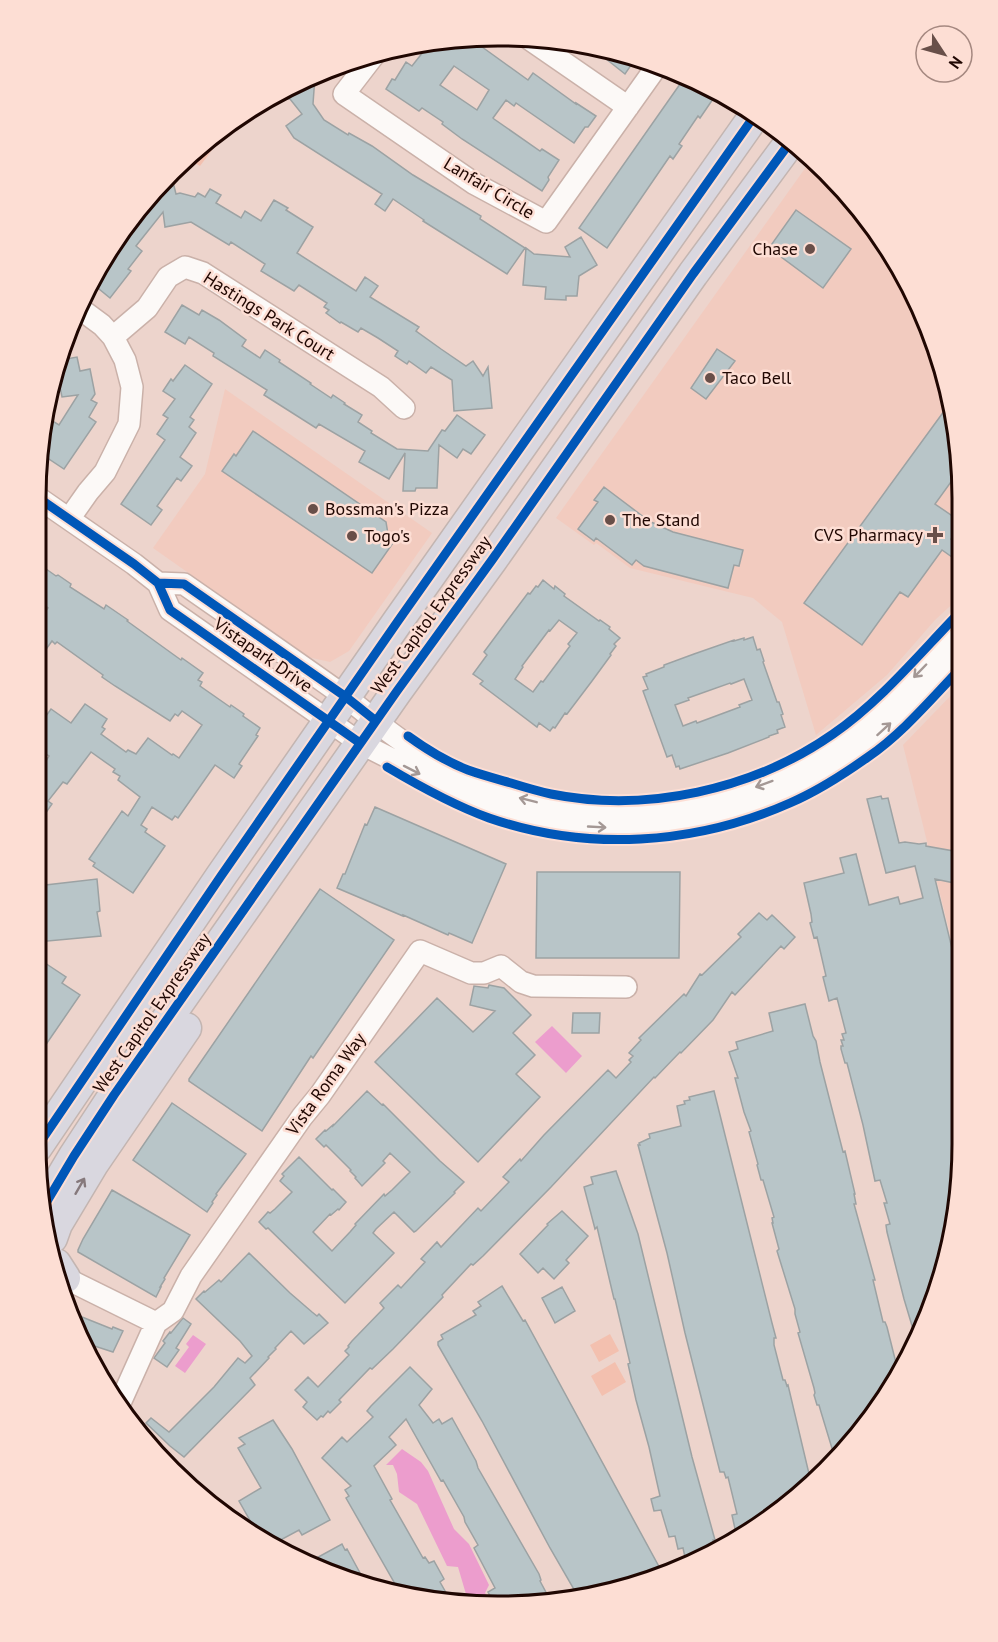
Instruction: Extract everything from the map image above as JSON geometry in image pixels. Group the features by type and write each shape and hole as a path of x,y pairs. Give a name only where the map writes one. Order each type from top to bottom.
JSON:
{"highway":[{"name":"West Capitol Expressway","path":"46,1133 433,571 750,123"},
{"name":"West Capitol Expressway","path":"49,1197 114,1095 368,732 693,274 785,149"},
{"path":"55,1230 93,1164 230,966 246,907"}],"street":[{"path":"543,48 628,108"},
{"name":"Lanfair Circle","path":"364,68 344,94 476,184 546,222 652,74"},
{"name":"Hastings Park Court","path":"113,337 147,308 168,277 184,267 203,273 223,285 381,387 404,408"},
{"path":"69,519 105,472 129,424 132,387 124,360 113,337 87,314"},
{"name":"Vistapark Drive","path":"46,504 158,583 170,610 328,722 404,742 462,776 506,794 531,801 586,810 626,813 669,809 713,801 769,783 814,763 879,713 952,637"},
{"name":"Vistapark Drive","path":"158,583 184,584 346,697 368,732 455,791 492,807 533,819 579,826 629,829 675,825 713,818 763,804 802,786 873,738 899,716 952,660"},
{"name":"Vista Roma Way","path":"124,1395 156,1323 172,1311 191,1276 246,1196 320,1095 420,951 471,973 484,973 501,966 521,982 533,986 627,987"},
{"path":"68,1278 156,1323"}],"shaded area":[{"path":"212,150 200,166 196,164"},
{"path":"806,167 839,201 875,248 905,299 927,354 943,411 951,469 952,604 935,620 887,675 816,735 782,622 753,598 630,568 556,518"},
{"path":"225,389 432,533 349,651 330,662 308,657 153,548 205,474"},
{"path":"952,694 952,942 903,745"},
{"path":"552,1026 582,1056 566,1073 535,1042"},
{"path":"610,1334 619,1351 599,1362 590,1345"},
{"path":"193,1335 206,1344 185,1373 175,1366 189,1347 186,1344"},
{"path":"615,1362 626,1382 602,1396 591,1376"},
{"path":"402,1449 421,1462 428,1471 454,1529 469,1544 489,1585 485,1593 487,1596 466,1595 458,1567 447,1566 417,1504 399,1492 397,1474 393,1465 386,1465"}],"building":[{"path":"482,47 528,80 533,73 596,116 574,143 516,103 514,106 506,100 493,118 540,151 542,149 559,160 542,191 462,139 422,108 419,111 386,89 392,79 395,80 406,62 412,66 422,53","holes":["454,66 489,90 477,110 440,85"]},
{"path":"607,60 630,67 625,74"},
{"path":"680,84 712,100 700,118 698,116 679,144 682,146 673,159 670,156 607,248 579,228"},
{"path":"314,86 313,104 324,120 372,146 413,175 481,216 480,219 525,248 507,274 423,221 393,199 385,211 375,204 382,194 294,138 286,126 302,114 288,99"},
{"path":"172,186 176,194 195,197 198,193 205,197 210,189 221,195 216,203 241,218 245,211 261,221 274,200 288,208 286,210 313,227 297,253 356,291 365,277 378,286 370,297 419,327 416,331 466,366 473,361 483,376 488,367 492,408 454,411 452,380 431,367 426,373 409,361 407,364 395,356 398,351 378,338 361,328 358,332 340,323 326,313 329,310 324,307 327,303 299,285 294,291 261,271 265,264 231,242 229,245 191,222 165,227 163,212 136,246 142,251 128,269 131,271 110,298 99,289 107,273 140,224"},
{"name":"Chase","path":"796,210 851,249 823,288 769,248"},
{"path":"581,237 597,265 579,276 577,296 566,296 566,300 545,299 546,287 523,285 526,248 534,254 570,257 565,247"},
{"path":"182,305 199,315 202,310 219,320 246,340 242,346 260,358 265,350 331,398 333,395 345,403 362,415 358,422 397,449 428,451 442,430 445,431 457,415 485,435 471,454 463,449 457,458 439,445 437,488 416,488 415,491 403,491 405,453 389,479 359,462 365,451 319,424 316,428 264,395 267,390 213,356 214,353 189,337 185,344 165,332"},
{"name":"Taco Bell","path":"717,349 735,361 706,399 691,388"},
{"path":"77,357 80,371 90,369 95,394 91,400 97,403 89,417 96,422 64,469 48,458 53,421 59,425 78,395 62,397 60,389 70,358"},
{"path":"185,365 212,384 190,417 194,420 189,427 196,433 180,457 192,466 181,481 177,478 157,506 162,510 151,525 121,504 165,440 157,434 168,418 163,415 175,399 163,391"},
{"path":"943,412 951,481 935,504 952,516 952,557 942,550 908,597 900,592 862,645 804,603"},
{"path":"253,431 386,522 389,540 393,543 372,573 222,471 234,454 236,456"},
{"path":"604,487 649,521 673,532 743,550 739,566 734,565 728,588 644,566 636,560 632,565 596,538 594,541 578,529 598,502 594,500"},
{"path":"46,569 58,575 71,584 70,587 104,609 106,605 181,660 182,658 203,673 198,680 202,682 200,686 244,714 243,716 260,728 256,735 258,736 239,764 242,766 234,778 215,765 178,818 175,816 172,820 152,807 141,825 147,829 145,832 165,846 133,893 93,866 95,863 89,859 122,811 128,816 140,797 118,780 120,776 113,772 115,769 91,752 67,784 63,782 48,801 52,804 46,813 46,761 49,756 46,754 46,716 51,709 71,723 85,704 107,719 102,727 105,729 101,734 126,752 128,750 136,754 148,738 179,758 202,725 182,711 178,716 175,714 170,721 102,677 103,675 57,642 55,644 52,641 46,649 46,611 48,608 46,606"},
{"path":"543,580 554,589 555,586 565,594 564,596 610,627 609,629 620,638 592,681 567,714 565,713 555,728 553,727 550,731 539,723 537,727 480,684 483,681 473,674 487,655 484,652 510,617 528,593 530,594 536,586 538,587","holes":["559,620 577,633 568,644 570,646 533,692 515,679 522,666"]},
{"path":"753,637 757,650 760,649 783,714 781,715 785,727 777,730 778,733 728,753 680,769 679,766 676,767 672,755 667,757 643,691 648,689 643,677 664,665 694,654 734,640 744,638 744,640","holes":["744,679 752,700 739,705 740,707 683,726 675,705 689,700 688,698"]},
{"path":"881,796 882,799 888,798 899,843 926,843 926,846 952,851 952,883 935,879 952,948 951,1173 943,1231 936,1260 912,1327 887,1232 886,1225 890,1224 884,1203 887,1203 880,1180 875,1181 863,1125 847,1063 845,1063 841,1049 843,1046 841,1040 844,1040 842,1034 846,1033 837,998 829,1001 817,937 814,938 810,923 812,922 811,914 804,883 844,873 840,858 856,854 869,905 898,897 900,904 923,898 915,866 886,873 867,799"},
{"path":"375,807 506,864 472,943 337,888 365,824 367,825"},
{"path":"537,872 680,872 679,958 536,958"},
{"path":"97,879 100,911 97,912 101,936 46,941 46,885"},
{"path":"320,889 394,940 313,1058 311,1056 262,1131 189,1079"},
{"path":"759,913 767,920 772,915 795,937 784,949 781,946 735,995 732,992 713,1020 654,1077 483,1256 473,1265 471,1264 393,1349 372,1369 370,1368 339,1400 341,1402 330,1413 328,1411 317,1420 303,1407 307,1402 295,1390 308,1377 318,1387 349,1355 345,1351 352,1341 384,1308 380,1303 398,1285 401,1288 425,1262 421,1259 437,1242 441,1247 478,1208 481,1211 509,1182 503,1177 608,1070 616,1078 631,1062 629,1060 633,1056 629,1053 641,1040 639,1038 684,994 686,996 700,974 702,975 741,937 738,934"},
{"path":"46,964 66,977 62,983 80,995 46,1044"},
{"path":"489,985 504,988 531,1015 513,1033 535,1055 516,1074 540,1097 478,1162 375,1062 437,998 473,1032 495,1011 470,1005 474,986 488,988"},
{"path":"805,1004 843,1152 845,1151 855,1194 856,1204 854,1204 875,1280 873,1280 883,1322 887,1327 895,1361 858,1418 832,1449 814,1395 798,1333 800,1332 795,1309 777,1251 779,1249 772,1223 774,1217 763,1180 761,1180 749,1132 751,1131 735,1078 738,1078 729,1052 738,1049 736,1042 773,1031 769,1013"},
{"path":"573,1013 600,1013 599,1033 572,1033"},
{"path":"367,1091 464,1182 416,1231 414,1232 394,1212 376,1229 373,1233 394,1253 345,1303 268,1228 266,1229 259,1222 292,1192 280,1181 284,1176 282,1174 299,1157 346,1202 339,1210 330,1214 313,1232 332,1251 384,1194 385,1196 410,1172 390,1153 383,1161 385,1163 362,1186 351,1170 326,1145 324,1147 316,1139 333,1126"},
{"path":"714,1091 776,1338 774,1338 774,1345 783,1380 788,1385 809,1472 774,1502 735,1529 732,1515 737,1514 728,1477 726,1478 724,1472 720,1472 667,1253 638,1145 650,1138 649,1134 681,1126 677,1106 685,1104 684,1101 690,1100 689,1097"},
{"path":"172,1103 246,1154 216,1194 207,1212 133,1160"},
{"path":"616,1171 638,1234 692,1457 715,1540 685,1555 683,1548 678,1549 675,1536 669,1537 661,1510 654,1511 651,1499 660,1496 636,1400 615,1299 597,1227 595,1229 584,1187 593,1184 591,1177"},
{"path":"112,1190 190,1235 164,1278 156,1297 78,1252 83,1239"},
{"path":"562,1211 588,1236 566,1260 569,1263 554,1279 543,1268 538,1273 520,1254"},
{"path":"249,1253 290,1293 328,1323 304,1344 291,1331 250,1378 255,1385 184,1457 146,1423 151,1418 169,1432 214,1387 238,1358 245,1363 252,1356 240,1341 196,1299 219,1280 221,1282"},
{"path":"502,1286 523,1321 525,1320 659,1566 616,1580 574,1589 438,1345 438,1342 443,1339 441,1335 476,1315 473,1311 481,1306 478,1302"},
{"path":"562,1287 575,1311 555,1323 542,1298"},
{"path":"81,1317 123,1331 113,1352 95,1346"},
{"path":"183,1318 191,1324 176,1348 179,1350 167,1367 154,1358 165,1343 163,1341"},
{"path":"410,1367 432,1389 419,1405 433,1423 439,1419 442,1424 452,1418 539,1574 546,1593 490,1596 488,1592 495,1588 474,1548 478,1545 443,1480 441,1481 406,1419 389,1437 396,1445 374,1466 392,1499 390,1500 423,1558 425,1557 429,1563 434,1561 444,1579 440,1582 446,1593 395,1583 346,1498 349,1496 345,1490 351,1486 322,1458 342,1437 347,1442 373,1417 367,1411"},
{"path":"273,1420 292,1449 330,1520 302,1535 299,1530 281,1540 250,1520 239,1501 261,1488 238,1448 245,1444 239,1438"},
{"path":"342,1544 360,1573 326,1561 318,1557"}],"cycle path":[{"path":"46,1134 398,621 750,123"},
{"path":"49,1197 114,1095 397,691 693,274 785,149"},
{"path":"46,503 158,583 170,610 360,743"},
{"path":"158,583 184,584 346,697 376,721"},
{"path":"408,736 437,755 468,770 551,794 624,801 698,792 734,783 769,770 833,734 884,692 952,621"},
{"path":"387,767 462,807 526,829 564,836 602,839 641,839 679,835 717,828 754,817 790,803 830,782 881,748 952,677"}],"place":[{"name":"Chase","path":"810,249"},
{"name":"Taco Bell","path":"710,378"},
{"name":"Bossman's Pizza","path":"313,509"},
{"name":"The Stand","path":"610,520"},
{"name":"CVS Pharmacy","path":"935,535"},
{"name":"Togo's","path":"352,536"}]}
